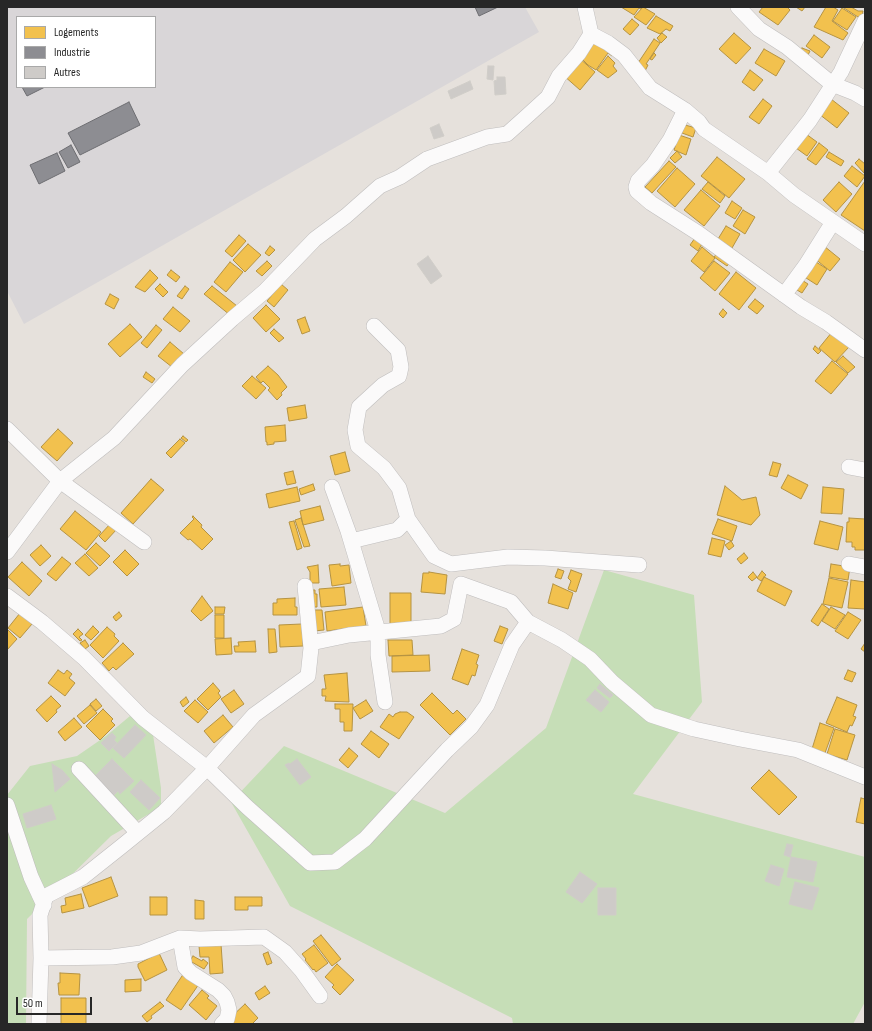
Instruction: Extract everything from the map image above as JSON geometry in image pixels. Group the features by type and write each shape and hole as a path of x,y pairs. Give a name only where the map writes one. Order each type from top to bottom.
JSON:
{"street":[{"path":"7,552 60,481 114,438 182,365 265,291 315,239 346,216 380,186 400,177 427,159 487,136 507,134 548,97 559,76 579,53 591,34 585,7"},
{"path":"738,7 759,29 787,47 832,84 865,99"},
{"path":"768,173 810,120 840,72 865,22"},
{"path":"591,34 608,43 624,55 650,88 685,110 699,122 704,129 768,173 794,195 865,244"},
{"path":"685,110 670,140 653,166 638,181 636,187 637,191 651,203 698,233 801,307 826,322 865,350"},
{"path":"784,295 806,265 833,222"},
{"path":"374,326 398,350 401,367 399,376 382,385 359,407 355,430 358,446 384,468 399,488 408,519 434,556 451,564 508,557 545,558 639,565"},
{"path":"7,429 60,481 144,542"},
{"path":"849,467 865,470"},
{"path":"332,487 351,541 378,631 378,655 385,702"},
{"path":"351,541 396,530 408,519"},
{"path":"849,564 865,567"},
{"path":"310,643 378,631 442,626 454,619 461,584 511,602 528,622 562,640 590,659 612,682 651,715 694,729 798,750 865,777"},
{"path":"39,1024 41,958 40,915 46,896 83,877 164,812 207,768 254,715 308,676 310,643 306,586"},
{"path":"7,596 42,622 84,658 143,718 207,768 247,807 310,863 335,862 365,839 446,750 470,727 487,705 512,645 528,622"},
{"path":"79,769 138,833"},
{"path":"7,805 31,877 44,905"},
{"path":"41,958 112,957 141,953 180,938 200,939 264,937 285,952 302,971 320,996"},
{"path":"180,938 185,967 191,973 218,990 227,1002 229,1010 227,1018 222,1024"}],"shaded area":[{"path":"7,7 525,7 539,32 24,324 7,291"}],"green space":[{"path":"604,570 694,595 702,702 633,794 865,857 865,1002 853,1024 513,1024 512,1018 290,906 231,802 284,746 445,813 546,728"},
{"path":"130,716 152,728 161,788 161,807 111,836 27,919 26,1024 7,1024 7,795 30,766 77,756 106,736"}],"building: Logements":[{"path":"621,7 643,7 641,9 639,8 634,15"},
{"path":"643,7 655,14 646,25 634,17"},
{"path":"763,7 787,7 790,10 778,25 759,12"},
{"path":"796,7 805,7 802,11"},
{"path":"826,7 833,7 838,10 832,21 848,33 843,40 814,27"},
{"path":"851,7 858,11 863,11 862,16 858,17 844,8"},
{"path":"842,8 856,17 847,30 833,21"},
{"path":"656,16 673,26 670,31 666,29 660,34 647,28"},
{"path":"632,19 639,25 630,35 623,29"},
{"path":"662,33 667,37 661,43 657,38"},
{"path":"734,33 751,48 736,64 719,49"},
{"path":"814,35 830,47 822,58 806,46"},
{"path":"591,39 614,49 612,56 608,53 596,70 588,65 579,56"},
{"path":"654,39 660,43 646,64 648,65 645,71 636,66"},
{"path":"802,48 810,51 807,57 800,53"},
{"path":"764,49 785,61 776,76 755,63"},
{"path":"654,53 656,55 652,60 650,59"},
{"path":"608,56 615,63 613,66 617,71 608,78 597,70"},
{"path":"578,57 595,72 580,90 563,75"},
{"path":"750,70 763,80 754,91 742,82"},
{"path":"763,99 772,106 759,124 749,117"},
{"path":"831,99 849,113 837,128 819,114"},
{"path":"685,125 696,128 693,137 682,133"},
{"path":"806,134 817,142 807,156 796,148"},
{"path":"679,135 691,139 686,155 674,150"},
{"path":"819,143 828,150 816,165 807,159"},
{"path":"677,151 682,157 675,163 670,158"},
{"path":"829,152 844,161 841,166 826,157"},
{"path":"717,157 745,179 729,198 701,176"},
{"path":"859,159 865,164 864,173 855,163"},
{"path":"669,161 676,167 652,193 645,187"},
{"path":"852,166 865,176 857,187 844,176"},
{"path":"677,168 695,184 675,207 657,191"},
{"path":"865,181 865,231 841,215"},
{"path":"708,182 725,196 720,203 702,189"},
{"path":"839,182 852,194 836,212 823,200"},
{"path":"701,190 720,206 704,226 684,210"},
{"path":"732,201 742,208 735,219 725,213"},
{"path":"743,210 755,217 745,234 733,226"},
{"path":"726,226 740,234 732,248 718,239"},
{"path":"239,235 246,241 232,257 225,251"},
{"path":"695,238 702,244 698,251 690,245"},
{"path":"248,244 261,255 245,272 233,260"},
{"path":"270,246 275,250 269,256 265,253"},
{"path":"824,246 840,259 830,271 814,258"},
{"path":"702,247 715,258 704,272 691,261"},
{"path":"719,251 732,260 727,266 714,257"},
{"path":"813,260 827,269 817,285 803,276"},
{"path":"267,261 272,266 262,276 256,271"},
{"path":"714,261 730,273 715,291 700,278"},
{"path":"230,262 243,272 226,292 214,282"},
{"path":"150,270 158,278 145,292 135,287"},
{"path":"171,270 180,277 176,282 167,275"},
{"path":"736,272 756,288 739,310 719,294"},
{"path":"797,277 808,284 802,293 792,287"},
{"path":"160,284 168,292 163,297 155,289"},
{"path":"281,284 288,290 274,307 267,301"},
{"path":"185,286 189,289 182,299 177,296"},
{"path":"212,286 237,306 230,315 204,294"},
{"path":"110,294 119,299 114,309 105,304"},
{"path":"755,299 764,306 757,314 748,307"},
{"path":"266,305 280,319 266,332 253,318"},
{"path":"173,307 190,321 180,332 163,319"},
{"path":"723,309 727,313 723,318 719,314"},
{"path":"305,317 310,331 302,334 297,320"},
{"path":"130,324 142,337 120,357 108,344"},
{"path":"156,325 162,330 147,348 141,343"},
{"path":"274,329 284,338 279,342 270,333"},
{"path":"832,332 849,347 835,362 819,348"},
{"path":"170,342 184,354 172,367 158,356"},
{"path":"815,346 821,351 818,354 813,349"},
{"path":"843,356 855,367 848,373 836,362"},
{"path":"832,361 848,374 831,394 815,381"},
{"path":"268,366 278,375 287,387 277,400 268,390 270,388 263,381 261,383 256,377"},
{"path":"146,372 155,379 152,383 143,377"},
{"path":"252,376 266,388 256,399 242,386"},
{"path":"305,405 307,418 289,421 287,408"},
{"path":"285,425 286,441 274,442 274,444 267,445 265,427"},
{"path":"58,429 73,443 57,461 41,447"},
{"path":"183,436 188,440 186,442 181,438"},
{"path":"180,439 185,443 171,458 166,453"},
{"path":"345,452 350,471 335,475 330,456"},
{"path":"773,462 781,464 777,477 769,475"},
{"path":"293,471 296,483 287,485 284,473"},
{"path":"788,475 808,485 801,499 781,488"},
{"path":"151,479 164,490 133,524 121,513"},
{"path":"313,484 315,490 301,495 299,489"},
{"path":"725,486 742,500 756,497 760,515 751,525 717,515"},
{"path":"297,487 300,501 269,508 266,494"},
{"path":"823,487 844,489 842,514 821,513"},
{"path":"320,506 324,520 303,525 300,511"},
{"path":"75,511 101,532 86,550 60,529"},
{"path":"193,516 213,539 202,550 190,539 188,540 180,533 194,519 192,517"},
{"path":"301,518 310,546 304,547 295,520"},
{"path":"849,518 865,519 865,550 855,550 855,547 852,547 852,542 846,542 847,522 849,522"},
{"path":"718,519 737,526 732,541 712,534"},
{"path":"294,521 302,548 297,550 289,522"},
{"path":"820,521 843,527 838,550 814,544"},
{"path":"111,523 117,529 105,542 99,536"},
{"path":"712,538 725,541 721,557 708,554"},
{"path":"731,541 734,546 729,550 725,545"},
{"path":"96,543 110,556 100,566 86,553"},
{"path":"41,545 51,556 40,566 30,555"},
{"path":"125,550 139,564 127,576 113,562"},
{"path":"744,553 748,558 741,564 737,559"},
{"path":"85,554 98,568 89,576 75,563"},
{"path":"62,557 71,564 56,581 47,574"},
{"path":"22,562 42,581 29,596 8,577"},
{"path":"340,564 340,566 349,565 351,583 332,586 329,565"},
{"path":"831,564 850,567 848,580 829,577"},
{"path":"318,565 319,583 310,583 310,572 307,567"},
{"path":"558,569 564,571 561,579 555,577"},
{"path":"571,570 582,574 576,592 568,589 571,581 568,578"},
{"path":"762,571 766,575 761,581 757,578"},
{"path":"429,572 447,575 445,594 421,592 423,573"},
{"path":"753,572 757,577 752,581 748,577"},
{"path":"764,577 792,591 785,606 757,591"},
{"path":"829,578 848,582 842,608 823,604"},
{"path":"851,580 865,582 865,609 848,608"},
{"path":"553,584 573,593 568,609 548,603"},
{"path":"344,587 346,605 321,607 319,589"},
{"path":"311,590 315,590 315,594 317,594 317,607 311,607"},
{"path":"390,593 411,593 411,624 390,624"},
{"path":"202,596 213,611 201,621 191,611"},
{"path":"295,598 297,615 273,615 273,603 277,603 277,599"},
{"path":"822,604 829,609 818,626 811,621"},
{"path":"215,607 225,607 224,614 215,614"},
{"path":"363,607 366,626 327,631 325,612"},
{"path":"831,607 845,615 835,629 822,621"},
{"path":"312,610 322,610 324,630 314,631"},
{"path":"119,612 122,616 116,621 113,617"},
{"path":"848,612 861,620 848,639 835,631"},
{"path":"20,613 32,624 20,638 8,628"},
{"path":"215,615 224,615 224,638 215,638"},
{"path":"302,624 303,646 280,647 279,625"},
{"path":"93,626 99,632 91,640 85,635"},
{"path":"500,626 508,629 502,644 494,641"},
{"path":"107,627 115,634 114,636 119,641 103,658 90,645"},
{"path":"7,629 17,639 7,650"},
{"path":"78,629 83,634 79,637 82,640 80,641 73,634"},
{"path":"268,629 275,629 277,652 269,653"},
{"path":"231,638 232,654 216,655 215,639"},
{"path":"85,640 89,646 85,649 80,643"},
{"path":"388,640 412,640 413,655 389,656"},
{"path":"255,641 256,652 235,652 234,646 239,646 238,642"},
{"path":"123,643 134,654 116,670 113,667 109,671 102,663"},
{"path":"865,643 865,652 861,649"},
{"path":"462,649 479,655 476,664 478,665 475,676 472,675 468,685 452,679"},
{"path":"429,655 430,671 392,672 392,656"},
{"path":"58,670 64,674 67,670 72,674 69,678 75,683 65,696 48,683"},
{"path":"848,670 856,673 852,682 844,679"},
{"path":"347,673 349,702 325,701 326,696 322,696 322,689 326,689 324,675"},
{"path":"213,683 220,691 218,693 221,697 208,710 197,699"},
{"path":"234,690 244,704 231,713 221,699"},
{"path":"432,693 453,714 457,710 466,719 450,735 420,705"},
{"path":"51,696 61,706 47,722 36,710"},
{"path":"186,697 189,702 183,707 180,702"},
{"path":"837,697 857,705 853,716 856,717 852,726 850,725 847,732 826,723"},
{"path":"96,699 102,706 96,711 90,704"},
{"path":"195,700 208,712 198,723 184,711"},
{"path":"366,700 373,711 360,719 353,708"},
{"path":"335,704 353,704 352,731 344,731 344,722 340,722 340,709 335,709"},
{"path":"90,705 97,713 84,724 77,716"},
{"path":"103,709 113,719 111,721 115,725 100,740 86,726"},
{"path":"407,712 414,717 399,739 380,727 389,714 393,717 395,714"},
{"path":"223,715 233,727 214,743 204,731"},
{"path":"74,718 82,727 65,741 58,732"},
{"path":"820,723 834,728 825,753 812,749"},
{"path":"835,729 855,735 847,760 827,754"},
{"path":"371,731 389,744 379,758 361,744"},
{"path":"349,748 358,756 348,768 339,760"},
{"path":"769,770 797,797 779,815 751,788"},
{"path":"861,798 865,799 865,824 856,822"},
{"path":"111,877 118,896 89,907 82,888"},
{"path":"81,894 84,908 62,913 61,906 66,905 65,898"},
{"path":"150,897 167,897 167,915 150,915"},
{"path":"235,897 262,897 262,906 248,906 248,910 235,910"},
{"path":"195,900 204,901 204,919 195,919"},
{"path":"321,935 341,959 332,966 313,941"},
{"path":"221,944 223,973 210,974 209,957 200,957 199,946"},
{"path":"314,945 328,963 316,972 305,960 306,959 302,954"},
{"path":"268,952 272,963 267,965 263,954"},
{"path":"159,953 167,970 145,981 138,964"},
{"path":"193,956 202,961 203,959 208,963 204,969 190,961"},
{"path":"337,964 354,980 340,995 332,987 334,985 325,977"},
{"path":"60,973 80,974 79,995 59,995 58,983 60,983"},
{"path":"184,973 199,984 181,1010 166,1000"},
{"path":"141,979 141,991 125,992 125,980"},
{"path":"265,986 270,993 259,1000 255,993"},
{"path":"202,990 209,996 207,998 217,1006 206,1020 189,1005"},
{"path":"61,998 86,998 86,1024 61,1024"},
{"path":"160,1002 164,1006 151,1016 152,1018 147,1022 142,1016"},
{"path":"245,1004 258,1018 252,1024 234,1024 229,1019"}],"building: Industrie":[{"path":"475,7 498,7 479,16"},
{"path":"23,88 43,88 27,96"},
{"path":"129,102 140,125 80,155 68,133"},
{"path":"71,145 80,162 68,168 59,152"},
{"path":"57,153 65,171 39,184 30,165"}],"building: Autres":[{"path":"488,66 494,66 493,80 487,79"},
{"path":"497,77 505,77 506,94 495,95 494,81 497,80"},
{"path":"470,81 473,89 451,99 448,91"},
{"path":"439,124 444,136 434,139 430,128"},
{"path":"428,256 442,276 431,284 417,264"},
{"path":"600,684 613,695 610,698 597,688"},
{"path":"595,690 609,702 601,712 586,700"},
{"path":"135,725 146,735 124,758 113,748"},
{"path":"112,733 116,737 114,740 117,743 109,751 101,743"},
{"path":"112,759 134,781 120,794 118,791 113,796 94,777"},
{"path":"297,759 311,777 300,785 285,765 290,764"},
{"path":"52,764 62,770 70,779 55,792"},
{"path":"141,780 160,798 149,810 130,792"},
{"path":"51,805 56,819 27,828 23,814"},
{"path":"787,844 793,845 790,857 784,855"},
{"path":"791,857 817,862 813,882 787,877"},
{"path":"771,865 784,869 779,886 765,881"},
{"path":"580,872 597,884 582,903 566,892"},
{"path":"795,882 819,888 812,910 789,904"},
{"path":"598,888 616,888 616,915 598,915"}]}
